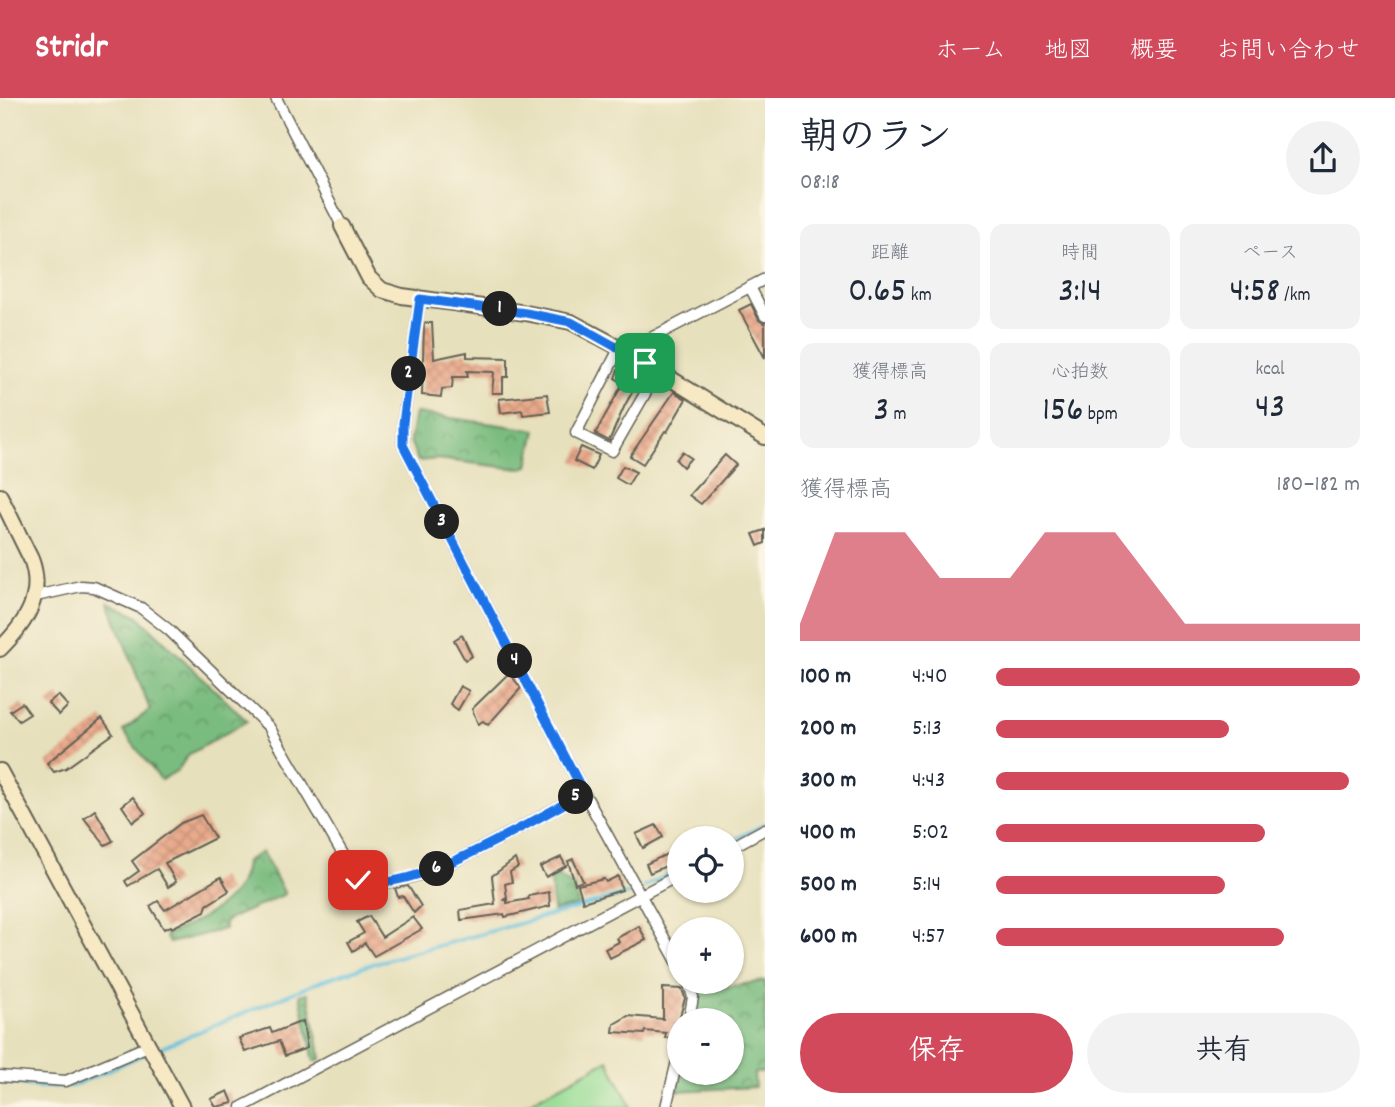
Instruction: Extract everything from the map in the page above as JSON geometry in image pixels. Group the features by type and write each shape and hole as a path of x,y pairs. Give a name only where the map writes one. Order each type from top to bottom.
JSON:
{"street":[{"path":"276,98 374,285 390,294 551,317 587,329 765,437"},
{"path":"658,371 612,452 576,433 623,349 765,279"},
{"path":"750,287 765,316"},
{"path":"420,299 403,423 403,445 584,793 667,944"},
{"path":"0,496 35,570 36,596 18,632 0,649"},
{"path":"36,596 81,586 94,587 141,608 169,630 269,727 358,880 391,881 438,868 584,793"},
{"path":"0,771 182,1107"},
{"path":"744,840 765,829"},
{"path":"242,1107 667,881"},
{"path":"0,1076 66,1081 148,1046"},
{"path":"666,1107 671,1085"}],"green space":[{"path":"415,413 536,430 528,466 519,469 438,459 418,461 410,441"},
{"path":"109,602 137,615 247,721 188,755 178,770 161,780 123,731 150,710"},
{"path":"262,852 285,894 225,921 225,929 169,943 165,936 204,917 228,899 244,875 246,861"},
{"path":"558,876 575,887 578,905 553,911 551,877"},
{"path":"765,981 765,1072 754,1073 755,1087 677,1091 678,1085 744,1085 744,1008 696,1008 699,994 744,994 744,984"},
{"path":"308,993 321,1059 314,1061 300,995"},
{"path":"608,1060 631,1107 521,1107"}],"building":[{"path":"751,304 759,320 765,324 765,358 739,310"},
{"path":"424,323 432,323 434,359 467,352 467,357 508,358 508,377 503,377 503,393 492,393 494,372 467,371 468,377 453,377 452,388 442,389 441,397 422,395"},
{"path":"626,366 644,376 638,391 634,389 625,405 609,441 595,434 623,383 615,378 618,370"},
{"path":"674,392 686,399 667,432 665,431 643,464 630,456"},
{"path":"547,394 550,412 523,415 522,410 501,413 499,399"},
{"path":"581,447 599,455 592,470 574,461"},
{"path":"682,452 691,458 683,467 676,460"},
{"path":"725,455 736,465 701,504 689,495"},
{"path":"623,466 636,472 628,485 616,478"},
{"path":"765,530 765,543 758,546 753,534"},
{"path":"462,635 472,656 465,660 454,640"},
{"path":"509,673 521,688 488,725 483,721 478,724 472,709"},
{"path":"460,686 469,691 458,710 450,704"},
{"path":"58,695 68,706 59,715 48,703"},
{"path":"22,703 30,714 19,721 10,711"},
{"path":"102,718 113,734 66,768 54,772 47,763"},
{"path":"133,797 145,813 133,822 122,806"},
{"path":"95,810 113,841 105,845 84,818"},
{"path":"201,815 215,838 165,863 176,882 168,887 157,869 128,886 125,881 139,871 132,861 181,823"},
{"path":"656,825 663,837 643,848 636,834"},
{"path":"667,854 667,866 650,873 646,864"},
{"path":"561,857 566,866 546,877 540,867"},
{"path":"515,859 518,867 510,872 512,882 505,884 507,898 503,900 507,900 507,903 549,892 550,906 505,917 504,914 461,920 460,910 495,904 492,876"},
{"path":"573,859 583,881 575,884 568,861"},
{"path":"618,876 622,890 583,902 578,885 604,879 606,882"},
{"path":"221,877 229,891 207,905 205,911 172,928 171,926 164,929 150,906 158,901 165,910"},
{"path":"408,886 421,906 414,913 403,896 398,897 395,888"},
{"path":"369,916 382,937 413,917 422,929 374,956 365,943 353,951 348,942 364,933 357,922"},
{"path":"639,926 646,940 610,958 605,949 619,942 617,938"},
{"path":"663,988 667,988 667,994 684,994 682,1008 667,1008 667,1038 666,1033 613,1032 614,1024 628,1016 663,1019"},
{"path":"303,1021 307,1048 285,1056 279,1041 245,1052 239,1038 270,1028 272,1033"},
{"path":"228,1091 233,1103 216,1107 211,1099"}],"waterway":[{"path":"744,835 765,824"},
{"path":"644,887 667,875"},
{"path":"160,1048 321,981 375,963 631,893"},
{"path":"0,1081 38,1087 73,1086 145,1054"}],"route":[{"path":"358,880 374,883 427,873 584,793 411,465 403,445 403,423 420,299 526,313 571,322 645,363"}]}
